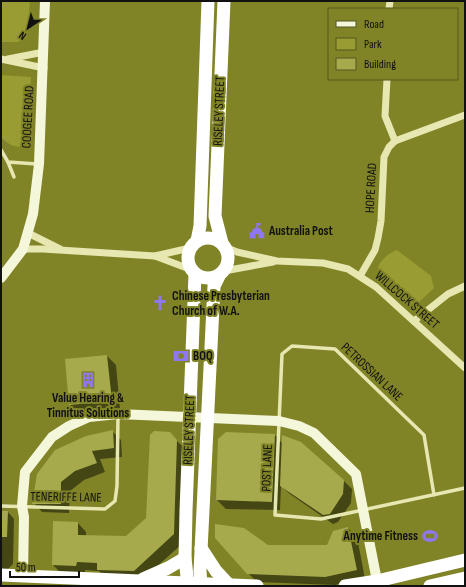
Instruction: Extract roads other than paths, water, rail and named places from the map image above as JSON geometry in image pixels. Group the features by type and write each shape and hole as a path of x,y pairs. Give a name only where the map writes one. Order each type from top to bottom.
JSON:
{"highway":[{"name":"RISELEY STREET","path":"194,585 186,558 193,272 188,262 200,226 208,1"},
{"name":"RISELEY STREET","path":"194,585 201,548 214,286 229,259 215,216 224,1"},
{"path":"194,244 205,238 215,239 224,245"},
{"path":"193,272 203,278 211,278 221,274"},
{"path":"201,548 216,572 229,585"},
{"path":"140,581 186,558"},
{"path":"345,586 377,581 465,560"},
{"path":"1,575 140,581 194,585 257,586"},
{"path":"430,586 465,578"}],"street":[{"name":"COOGEE ROAD","path":"1,278 23,249 28,233 39,164 44,68 45,1"},
{"path":"3,60 44,52"},
{"path":"3,60 44,68"},
{"path":"387,80 385,116 395,141 465,115"},
{"name":"HOPE ROAD","path":"360,276 375,250 381,221 384,157 389,147 395,141"},
{"path":"28,233 63,250"},
{"path":"155,256 194,244"},
{"name":"WILLCOCK STREET","path":"224,245 237,252 277,261 337,265 360,276 376,287 465,368"},
{"path":"23,249 155,256 193,272"},
{"name":"WILLCOCK STREET","path":"221,274 277,261"},
{"path":"414,321 448,294 465,286"},
{"path":"23,576 24,517 22,506 25,472 52,437 89,417 118,414 279,421 299,426 314,433 356,474 377,581"}],"lane":[{"path":"1,150 14,177"},
{"path":"8,162 39,164"},
{"name":"PETROSSIAN LANE","path":"279,421 282,354 292,346 335,349 424,435 434,495"},
{"name":"TENERIFFE LANE","path":"1,506 105,510 115,501 117,486 118,414"},
{"name":"POST LANE","path":"279,421 275,515 321,519 363,510"},
{"path":"363,510 465,488"}],"place":[{"name":"Australia Post","path":"257,231"},
{"name":"Chinese Presbyterian Church of W.A.","path":"160,303"},
{"name":"BOQ","path":"181,356"},
{"name":"Value Hearing & Tinnitus Solutions","path":"88,380"},
{"name":"Anytime Fitness","path":"430,536"}]}
